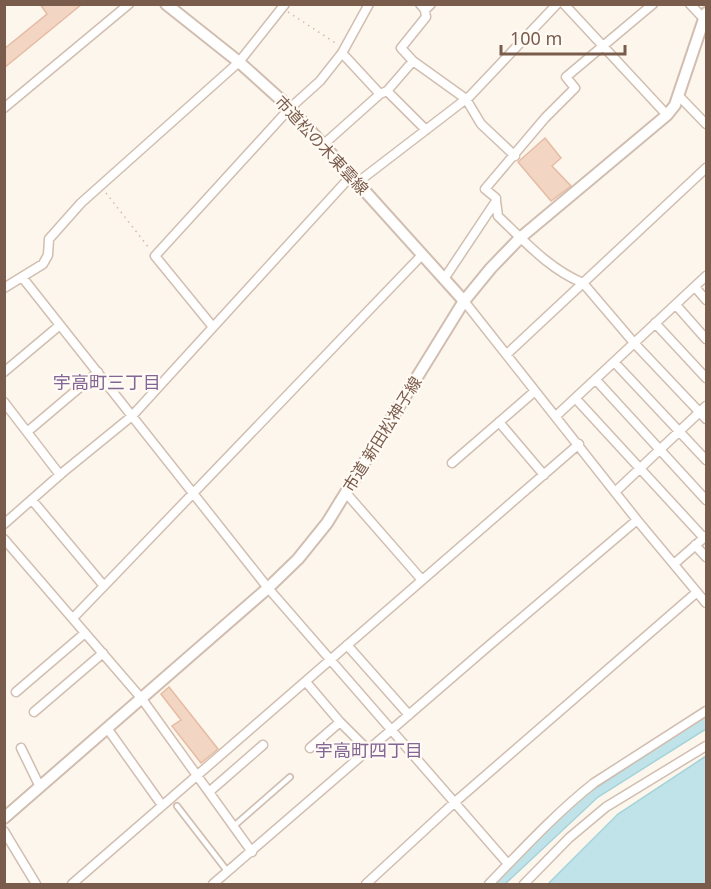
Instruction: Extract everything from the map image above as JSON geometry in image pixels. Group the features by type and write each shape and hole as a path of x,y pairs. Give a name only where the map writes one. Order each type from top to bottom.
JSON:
{"street":[{"path":"4,108 129,4"},
{"name":"市道松の木東雲線","path":"166,4 239,62 290,108 464,302"},
{"path":"213,327 155,256 290,108 320,81 343,51 369,4"},
{"path":"4,524 132,416 213,327 355,179 466,99 494,73 518,44 557,4"},
{"path":"564,4 667,115"},
{"path":"615,492 679,431 704,412 635,345 583,283 549,263 498,216 496,198 485,189 545,118 575,88 566,77 653,4"},
{"path":"690,4 706,16"},
{"path":"4,288 43,264 48,255 49,239 81,203 239,62 284,6"},
{"path":"425,6 426,17 401,48 413,61 466,99 482,124 515,156"},
{"name":"市道 新田松神子線","path":"4,818 268,588 298,559 327,523 464,302 491,268 520,238 667,115 675,105 706,16"},
{"path":"343,51 426,130"},
{"path":"324,144 384,92 413,61"},
{"path":"678,95 706,124"},
{"path":"507,354 706,168"},
{"path":"444,279 496,201"},
{"path":"73,618 422,255"},
{"path":"556,416 635,345 655,323 706,276"},
{"path":"22,277 268,588 508,864"},
{"path":"695,287 706,300"},
{"path":"464,302 706,603"},
{"path":"676,305 706,339"},
{"path":"655,323 706,378"},
{"path":"4,372 60,325"},
{"path":"615,363 706,460"},
{"path":"27,432 98,372"},
{"path":"596,381 706,500"},
{"path":"452,464 535,391"},
{"path":"576,399 705,537 674,564"},
{"path":"4,402 60,475"},
{"path":"499,422 544,474"},
{"path":"72,885 579,444"},
{"path":"346,493 422,580"},
{"path":"32,500 104,586"},
{"path":"213,885 637,520"},
{"path":"4,539 142,699 252,852"},
{"path":"695,545 706,557"},
{"path":"366,885 454,802 697,592"},
{"path":"16,692 85,633"},
{"path":"348,645 409,715"},
{"path":"34,711 103,653"},
{"path":"306,682 340,722 369,751"},
{"path":"489,885 551,819 594,783 706,711"},
{"path":"310,748 340,722"},
{"path":"107,728 159,801"},
{"path":"209,792 263,746"},
{"path":"524,885 569,838 606,807 706,746"},
{"path":"21,748 40,787"},
{"path":"4,831 36,885"},
{"path":"225,874 228,885"},
{"path":"374,877 381,885"}],"lane":[{"path":"234,826 290,777"},
{"path":"177,806 225,874"}],"path":[{"path":"284,6 343,51"},
{"path":"101,187 155,256"}],"water":[{"path":"706,716 706,729 598,797 505,884 494,884 550,825 588,793"},
{"path":"706,756 706,884 548,884 618,814"}],"building":[{"path":"40,4 82,4 4,68 4,49 47,14"},
{"path":"545,138 561,158 552,166 571,186 551,201 518,162"},
{"path":"169,687 218,749 201,763 172,726 181,720 161,694"}],"district":[{"name":"宇高町三丁目","path":"107,383"},
{"name":"宇高町四丁目","path":"369,751"}]}
